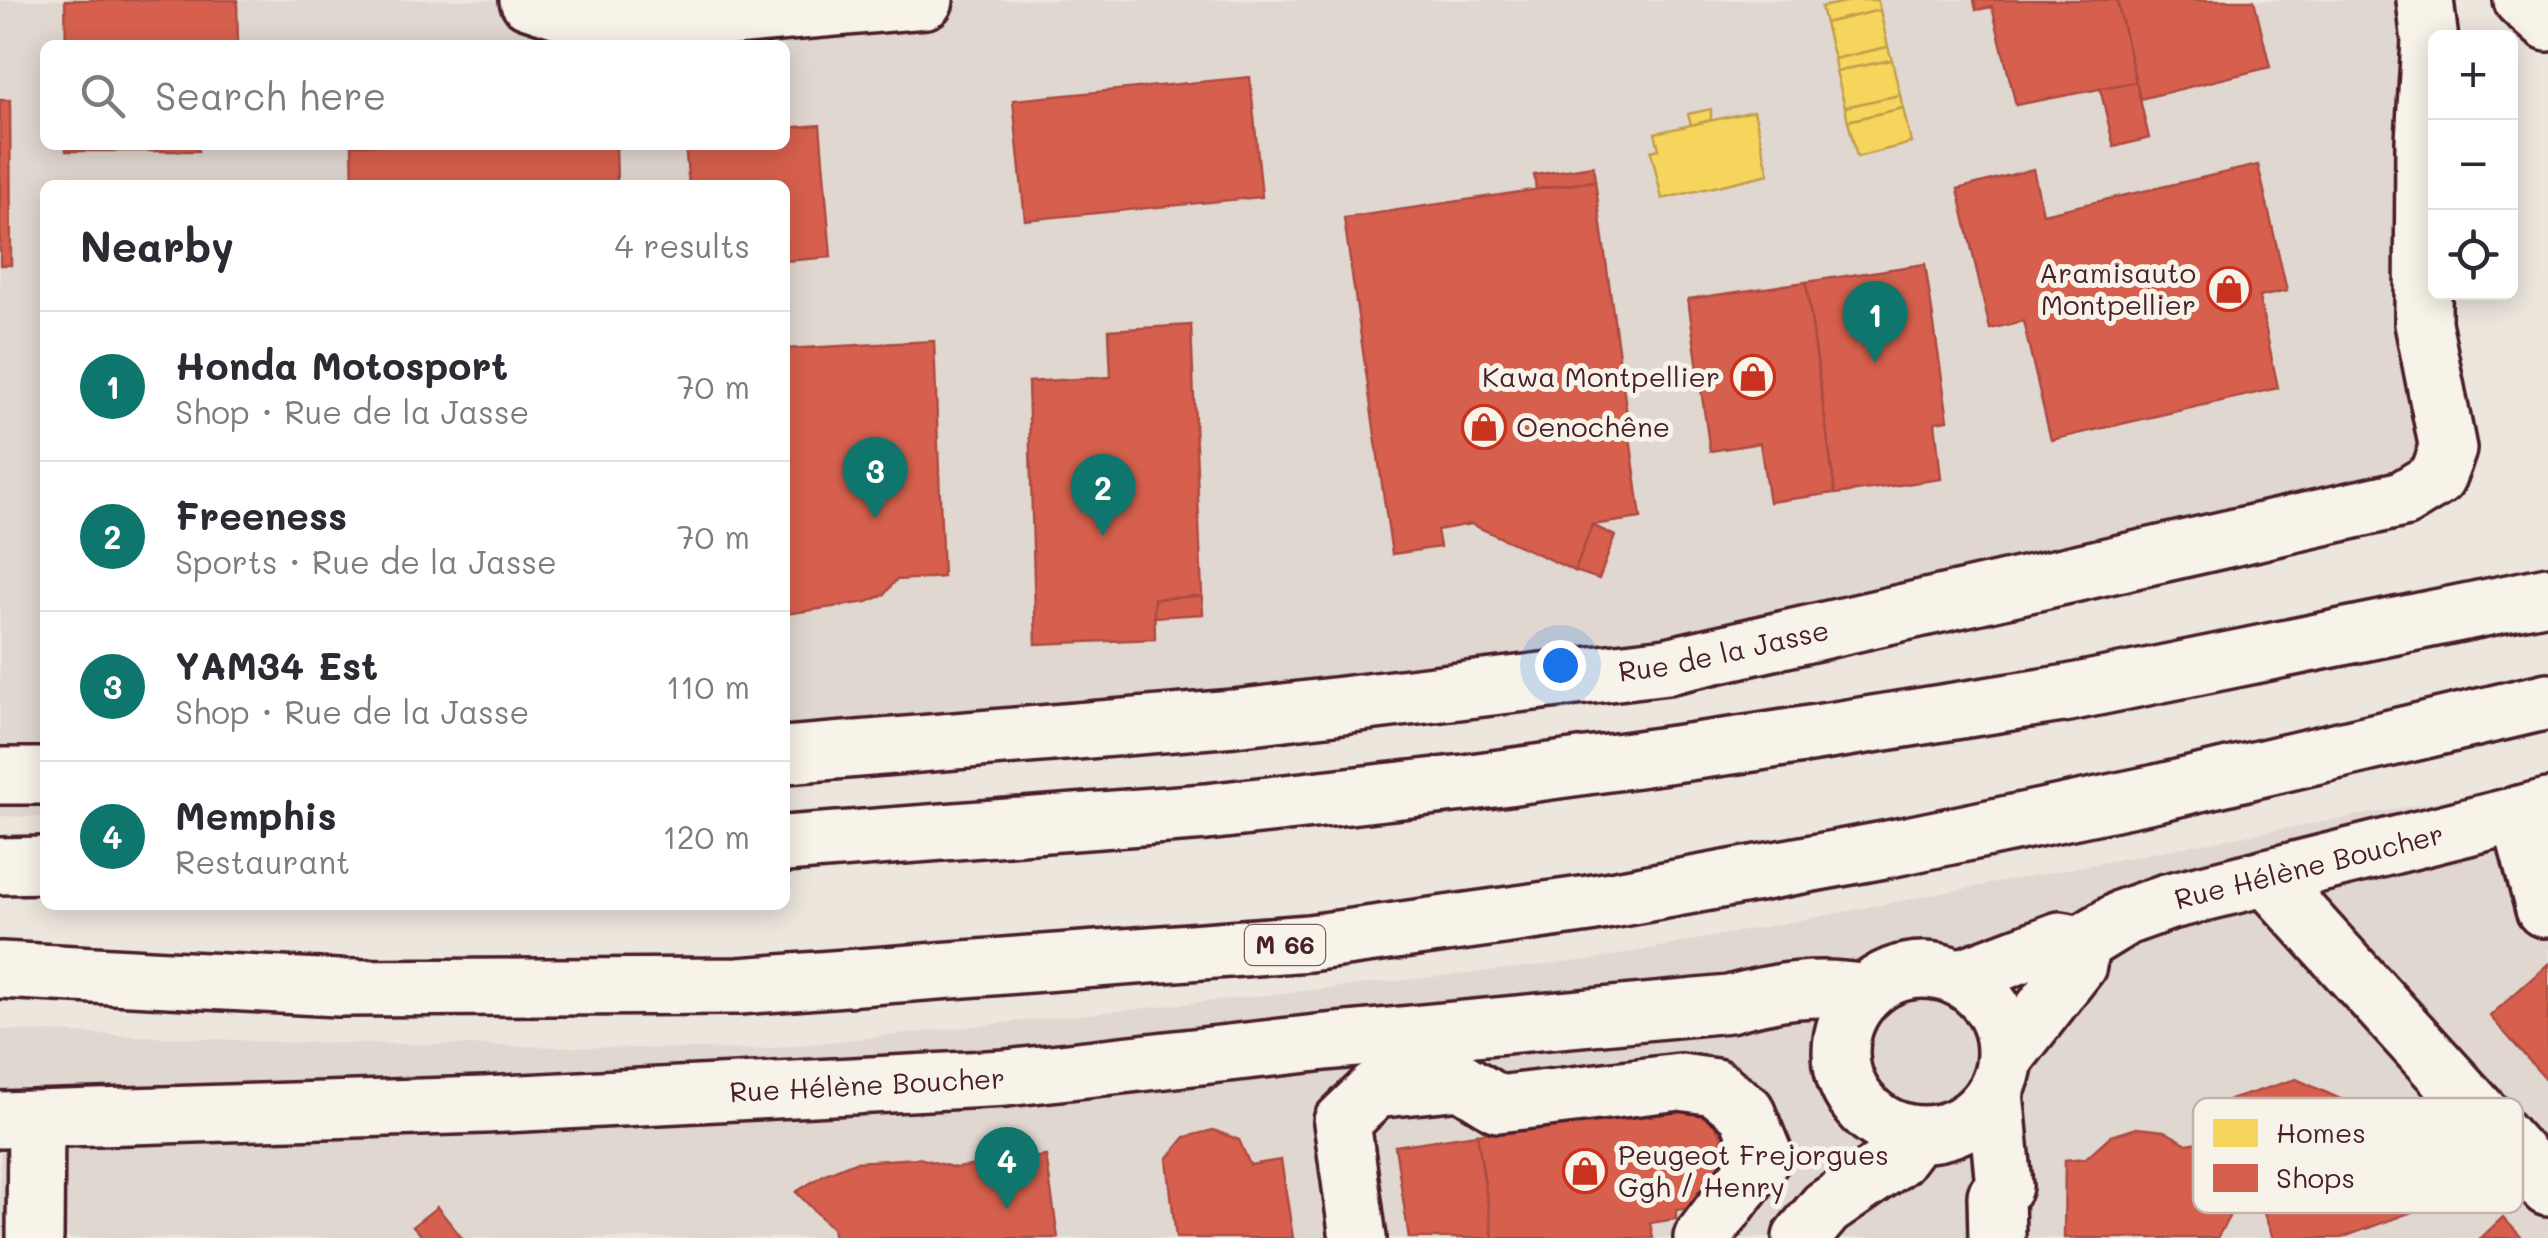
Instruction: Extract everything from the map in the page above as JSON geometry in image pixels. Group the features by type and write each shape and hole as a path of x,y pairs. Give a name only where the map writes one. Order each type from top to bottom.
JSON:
{"main road":[{"path":"528,0 588,20 654,24 925,0"},
{"name":"Rue de la Jasse","path":"790,755 1234,718 1668,666 2403,499 2437,478 2448,449 2423,323 2424,142 2430,41 2426,0"},
{"path":"2522,0 2548,22"},
{"path":"790,844 1206,812 1464,783 1734,746 2068,693 2548,594"},
{"name":"M 66","path":"0,970 338,988 739,986 1309,943 1588,904 1884,850 2157,793 2548,701"},
{"path":"0,776 40,776"},
{"path":"2534,810 2544,909"},
{"name":"Rue Hélène Boucher","path":"1959,978 2060,940 2081,944 2124,918 2168,902 2534,810"},
{"path":"0,866 40,865"},
{"path":"2266,877 2466,1098"},
{"path":"1814,1223 1929,1134 1973,1118 2078,965 2081,944"},
{"path":"1814,1223 1839,1168 1846,1024 1865,993 1886,978 1910,970 1935,970 1980,991 2004,1033 2004,1186 1996,1217"},
{"name":"Rue Hélène Boucher","path":"18,1121 485,1105 1006,1078 1326,1042 1729,1004 1772,992 1835,987 1865,993"},
{"name":"Rue Hélène Boucher","path":"1729,1004 1786,1019 1846,1076"},
{"path":"1846,1076 1867,1114 1890,1128 1929,1134 1974,1168 1996,1217"},
{"path":"1358,1238 1342,1122 1376,1090 1461,1081 1498,1104 1680,1082 1715,1087 1746,1111 1764,1156 1702,1238"},
{"path":"18,1121 35,1238"},
{"path":"2523,1160 2548,1188"}],"shaded area":[{"path":"0,0 2425,0 2428,300 2440,300 2448,449 2403,499 1598,707 790,787 790,180 40,180 40,817 0,816"},
{"path":"2548,782 2548,1238 0,1238 0,1030 277,1042 755,1050 1591,960"}],"building: Homes":[{"path":"1877,0 1880,10 1825,23 1821,7"},
{"path":"1880,10 1888,47 1834,59 1825,23"},
{"path":"1888,47 1892,60 1836,71 1834,59"},
{"path":"1892,60 1900,95 1845,107 1836,71"},
{"path":"1900,95 1903,108 1848,121 1845,107"},
{"path":"1903,108 1911,143 1857,157 1848,121"},
{"path":"1711,109 1711,120 1691,125 1688,114"},
{"path":"1754,111 1769,174 1662,199 1651,151 1659,149 1655,133"}],"building: Shops":[{"path":"65,0 237,0 238,40 66,40"},
{"path":"1974,0 2117,0 2136,82 2016,105 1992,7 1976,10"},
{"path":"2117,0 2254,0 2270,67 2140,99"},
{"path":"1250,77 1262,197 1025,220 1013,100"},
{"path":"2136,82 2149,138 2114,147 2100,88"},
{"path":"0,100 10,100 11,265 0,265"},
{"path":"820,125 831,257 790,261 790,180 688,180 686,150 790,150 790,128"},
{"path":"66,150 198,150 198,151"},
{"path":"352,150 616,150 617,180 353,180"},
{"path":"2258,165 2287,291 2259,297 2278,388 2051,440 2023,321 1990,329 1958,189 2033,169 2043,214"},
{"path":"1593,166 1595,181 1536,189 1534,175"},
{"path":"1595,181 1641,518 1592,525 1575,571 1471,524 1437,530 1440,547 1392,554 1344,218"},
{"path":"1925,264 1948,420 1935,422 1941,479 1835,494 1806,282"},
{"path":"1806,282 1835,493 1769,502 1760,443 1710,451 1688,299"},
{"path":"1191,325 1202,596 1154,599 1155,639 1036,644 1028,382 1111,377 1109,330"},
{"path":"934,341 943,577 896,580 884,595 867,602 790,613 790,349"},
{"path":"1592,525 1615,536 1599,579 1575,571"},
{"path":"1202,596 1203,614 1154,617 1154,599"},
{"path":"2548,964 2548,1082 2490,1016"},
{"path":"2296,1079 2338,1098 2236,1098"},
{"path":"1687,1108 1710,1121 1725,1146 1727,1159 1701,1206 1676,1210 1676,1219 1650,1223 1653,1238 1493,1238 1477,1134"},
{"path":"2137,1128 2164,1131 2187,1144 2193,1143 2193,1213 2227,1213 2217,1238 2064,1238 2065,1160 2086,1158 2110,1136"},
{"path":"1213,1130 1239,1140 1250,1165 1281,1160 1293,1238 1176,1238 1167,1159 1185,1137"},
{"path":"1477,1134 1493,1238 1409,1238 1395,1146"},
{"path":"1046,1156 1058,1238 834,1238 832,1228 796,1192 855,1162 919,1158 955,1168"},
{"path":"437,1207 462,1238 417,1238 421,1235 413,1226"},
{"path":"2264,1213 2409,1213 2341,1238 2273,1238"},
{"path":"2503,1217 2522,1238 2481,1238"}],"place":[{"name":"Aramisauto Montpellier","path":"2229,289"},
{"name":"Honda Motosport","path":"1875,363"},
{"name":"Kawa Montpellier","path":"1753,377"},
{"name":"Oenochêne","path":"1484,427"},
{"name":"YAM34 Est","path":"875,519"},
{"name":"Freeness","path":"1103,536"},
{"name":"Peugeot Frejorgues Ggh / Henry","path":"1585,1171"},
{"name":"Memphis","path":"1007,1209"}]}
